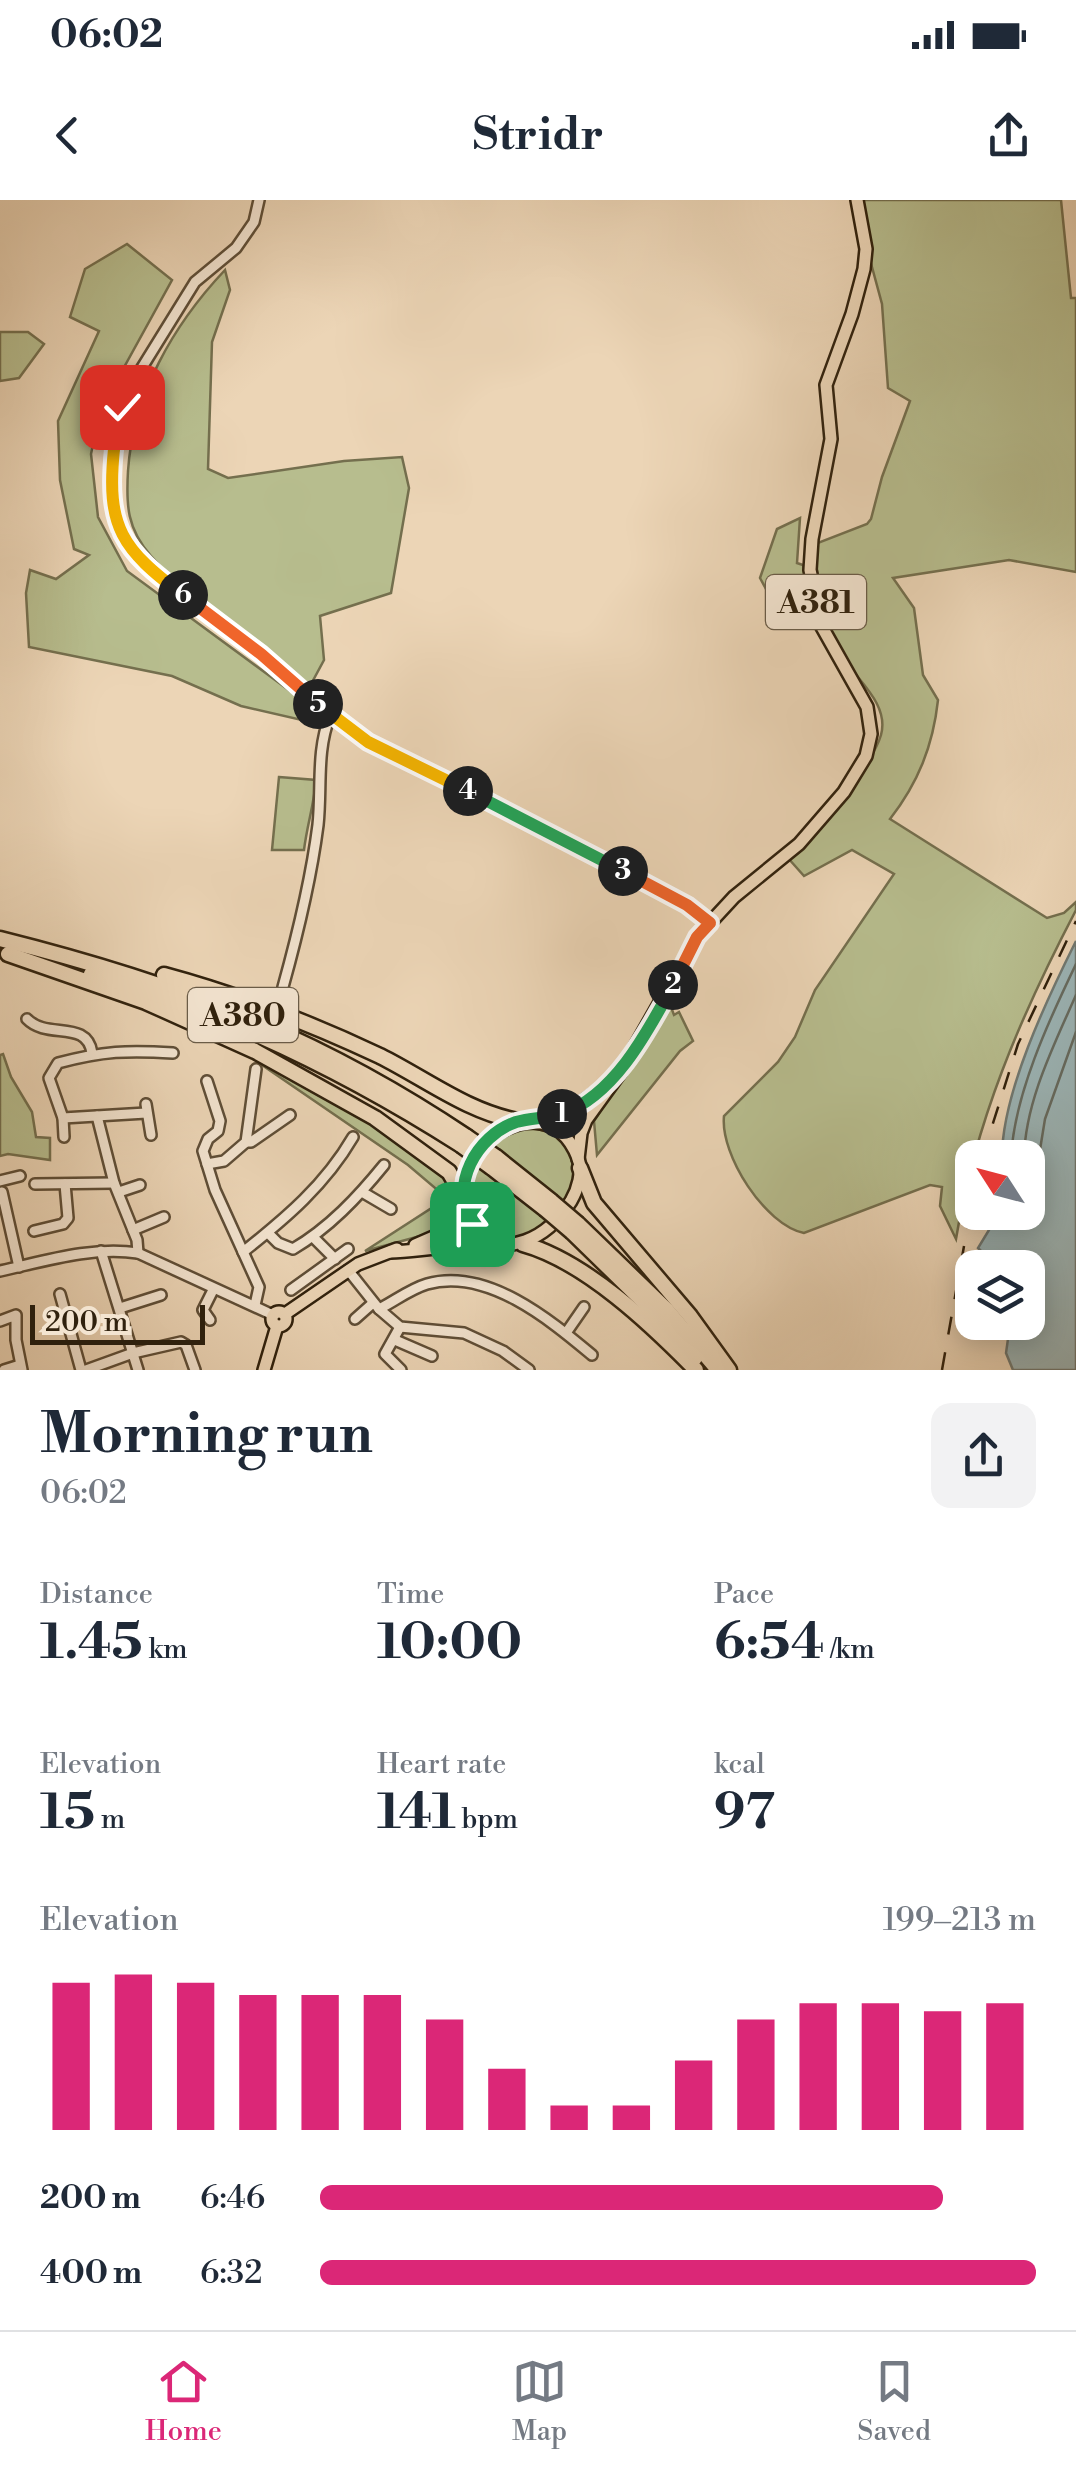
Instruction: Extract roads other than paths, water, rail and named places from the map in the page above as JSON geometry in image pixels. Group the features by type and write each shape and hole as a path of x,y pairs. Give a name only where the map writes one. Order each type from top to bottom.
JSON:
{"highway":[{"name":"A380","path":"0,939 168,986 275,1028 393,1089 494,1162 575,1228 667,1310 718,1370"},
{"name":"A380","path":"4,954 121,983 252,1031 464,1141"},
{"name":"A380","path":"4,954 146,1002 255,1051 375,1118 406,1140 448,1172 462,1200"},
{"name":"A380","path":"80,959 155,973 266,1008 387,1060 483,1113 526,1121"},
{"path":"579,1164 594,1203 690,1316 729,1370"},
{"name":"A380","path":"575,1228 705,1370"},
{"path":"523,1244 548,1251 586,1276 647,1324 696,1370"}],"main road":[{"name":"A381","path":"579,1164 586,1120 667,995 697,937 734,897 799,844 860,767 871,734 867,706 822,627 810,570 831,438 826,395 829,376 864,269 866,249 856,200"},
{"name":"A381","path":"526,1121 568,1112 586,1102 622,1067"},
{"path":"265,1366 278,1318 348,1270 390,1252 432,1240 447,1232 462,1200 468,1167 486,1144 526,1121 563,1136 579,1164 576,1192 560,1216 547,1231 523,1244 390,1252"},
{"path":"462,1200 477,1229 506,1245"}],"street":[{"path":"259,200 254,222 236,248 196,282 130,387 116,438 111,477 118,531 151,571 261,654 330,716 368,742 553,833 687,905 710,923"},
{"path":"282,987 303,916 313,858 322,744 330,716"},
{"path":"30,1026 58,1032 78,1031 88,1038 92,1052"},
{"path":"64,1137 63,1118 50,1082 51,1072 58,1064 92,1052 141,1049 156,1057 173,1053"},
{"path":"246,1142 256,1069"},
{"path":"207,1081 220,1121 203,1151 259,1287 255,1305"},
{"path":"63,1118 146,1108 152,1135"},
{"path":"207,1164 224,1162 246,1142 290,1115"},
{"path":"97,1116 138,1253"},
{"path":"243,1252 314,1192 353,1137"},
{"path":"268,1232 278,1243 293,1249 313,1237 362,1192 384,1165"},
{"path":"0,1181 20,1176"},
{"path":"35,1184 140,1186"},
{"path":"40,1227 63,1224 68,1218 65,1184"},
{"path":"362,1192 391,1209"},
{"path":"133,1230 164,1217"},
{"path":"9,1221 19,1267"},
{"path":"313,1237 334,1259"},
{"path":"291,1290 348,1250"},
{"path":"101,1251 138,1370"},
{"path":"0,1271 101,1251 138,1253 278,1318"},
{"path":"348,1270 376,1306 400,1327 464,1333 503,1351 529,1370"},
{"path":"355,1319 426,1285 467,1284 506,1296 566,1333 592,1355"},
{"path":"210,1320 203,1310 213,1290"},
{"path":"60,1294 84,1370 133,1352 181,1342 186,1345 195,1370"},
{"path":"120,1308 161,1295"},
{"path":"566,1333 584,1307"},
{"path":"0,1321 16,1315 21,1367 4,1370"},
{"path":"400,1327 385,1354 401,1370"},
{"path":"396,1340 432,1356"},
{"path":"265,1366 278,1370"}],"water":[{"path":"1076,941 1076,1370 1013,1370 1006,1353 1008,1340 1045,1340 1045,1250 978,1248 989,1230 1045,1230 1045,1140 1003,1140 1018,1076"}],"railway":[{"path":"988,1140 1018,1044 1076,921"},
{"path":"942,1370 967,1230"}]}
